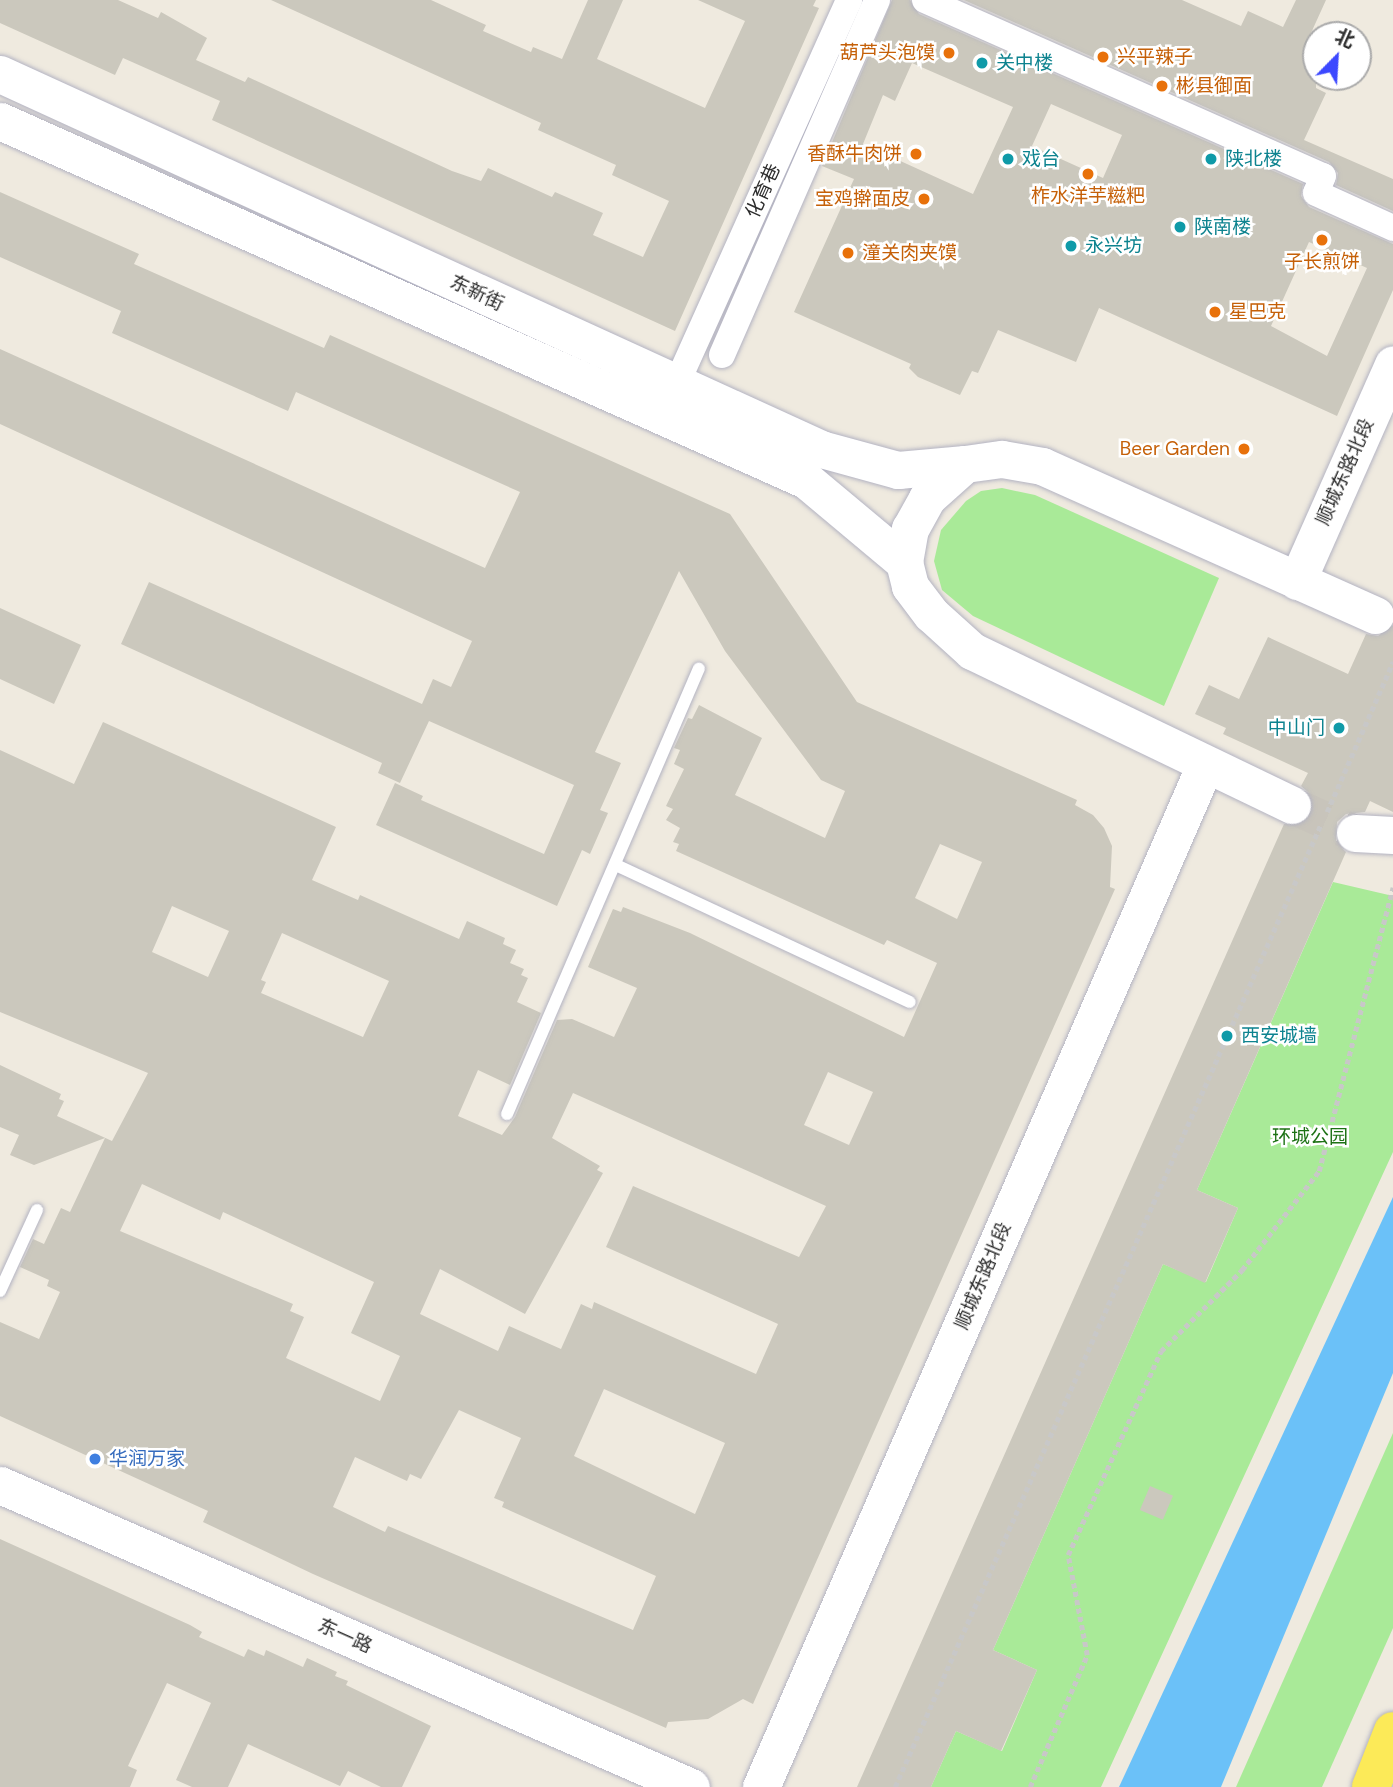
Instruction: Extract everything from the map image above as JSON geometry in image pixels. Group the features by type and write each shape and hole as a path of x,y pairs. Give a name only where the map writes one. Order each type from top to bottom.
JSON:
{"main road":[{"name":"东新街","path":"0,74 852,460 898,470 1002,459 1042,466 1375,615"},
{"name":"东新街","path":"0,121 806,480 904,562"},
{"name":"顺城东路北段","path":"1297,581 1393,364"},
{"path":"965,464 927,498 910,528 904,562 917,596 972,651 1171,744 1205,765 1292,804"},
{"name":"顺城东路北段","path":"761,1787 1205,765"},
{"path":"1355,833 1393,835"},
{"name":"东一路","path":"0,1485 691,1787"},
{"path":"1371,1787 1393,1731"}],"street":[{"name":"化育巷","path":"677,383 849,0"},
{"path":"722,355 877,0"},
{"path":"925,0 1323,176 1316,193 1393,228"}],"lane":[{"path":"507,1114 699,669"},
{"path":"616,865 910,1002"},
{"path":"0,1291 37,1210"}],"path":[{"path":"895,1787 1393,662"},
{"path":"1030,1787 1087,1654 1068,1555 1161,1352 1242,1270 1319,1171 1393,887"}],"green space":[{"path":"1002,488 1035,495 1219,578 1164,706 973,616 942,590 934,561 941,530 966,501 981,491"},
{"name":"环城公园","path":"1333,882 1393,896 1393,1152 1101,1787 931,1787 956,1731 1002,1751 1037,1670 993,1650 1163,1264 1206,1282 1238,1208 1197,1190"},
{"path":"1393,1433 1393,1628 1322,1787 1236,1787"}],"water":[{"path":"1393,1197 1393,1373 1221,1787 1119,1787"}],"building":[{"path":"0,0 118,0 158,18 161,12 207,38 196,60 245,82 248,77 452,171 481,181 488,168 552,197 555,192 603,213 593,235 643,257 669,201 612,175 616,165 538,130 541,123 271,0 431,0 486,25 483,31 531,52 533,47 562,59 588,0 623,0 597,59 705,108 745,21 698,0 816,0 813,6 819,8 675,331 212,120 220,101 123,58 115,75 0,23"},
{"path":"892,0 910,0 919,14 1303,184 1301,196 1309,207 1393,244 1393,290 1337,416 1099,308 1076,362 998,330 978,373 972,371 960,395 918,377 909,368 911,364 794,312 854,179 822,166","holes":["912,63 1013,107 973,194 863,144 883,95 895,101","1051,104 1122,135 1103,178 1032,146","1309,242 1367,268 1327,356 1271,326"]},
{"path":"964,0 1182,0 1241,26 1248,11 1283,27 1296,0 1326,0 1316,21 1302,21 1302,91 1326,93 1304,140 1393,179 1393,211 1336,185 1338,173 1329,162"},
{"path":"0,192 139,254 134,264 324,348 330,335 730,514 857,702 1077,800 1075,805 1093,815 1104,828 1112,846 1110,887 1115,889 753,1704 743,1699 708,1719 668,1722 666,1728 313,1574 203,1522 208,1511 0,1416 0,1322 39,1339 60,1292 47,1286 49,1280 20,1267 33,1239 44,1244 61,1208 70,1212 105,1138 34,1165 10,1155 19,1135 0,1127 0,1065 61,1094 59,1099 64,1101 57,1116 112,1141 148,1073 0,1012 0,750 74,784 103,722 336,827 312,880 358,900 360,895 459,939 467,921 505,938 503,944 516,950 510,963 524,969 521,975 528,978 517,1002 541,1013 510,1085 478,1070 458,1116 502,1135 515,1117 557,1020 572,1019 614,1037 637,988 588,967 613,909 621,912 623,907 690,933 904,1037 937,963 887,940 884,945 676,851 679,844 673,842 680,828 666,820 673,809 666,806 684,769 674,764 680,750 674,748 688,718 692,719 699,705 762,738 735,795 825,838 845,791 821,780 725,651 679,571 595,752 621,763 600,810 608,813 590,854 582,850 557,906 376,825 395,783 423,796 421,800 544,854 574,785 429,721 400,783 378,773 382,763 121,644 149,582 422,704 433,679 451,687 472,641 0,424 0,349 485,568 520,492 296,392 288,411 112,333 121,311 0,257","holes":["940,844 982,862 957,919 915,898","172,906 229,931 208,977 152,952","282,933 389,981 363,1037 261,993 266,982 261,980","828,1072 873,1092 849,1145 804,1125","573,1093 826,1206 799,1257 633,1186 606,1247 778,1324 756,1374 594,1302 592,1309 581,1304 561,1349 509,1326 498,1351 420,1314 440,1269 525,1314 603,1173 597,1170 600,1166 552,1138","142,1184 220,1220 223,1212 374,1282 351,1333 400,1356 380,1401 286,1358 304,1317 290,1311 293,1304 120,1231","604,1389 725,1443 695,1514 574,1456","459,1410 521,1438 494,1498 504,1502 502,1507 656,1576 633,1630 388,1526 385,1532 333,1507 355,1457 407,1481 410,1474 421,1479"]},
{"path":"0,608 81,645 54,704 0,679"},
{"name":"西安城墙","path":"1393,625 1393,812 1370,801 1365,812 1346,814 1337,822 1336,842 1346,852 1197,1190 1238,1208 1205,1283 1163,1264 993,1650 1037,1670 1001,1751 956,1731 931,1787 857,1787 1284,824 1303,823 1311,813 1310,794 1301,786 1308,773 1223,734 1226,728 1195,714 1209,685 1239,699 1268,637 1348,674 1366,634 1378,636"},
{"path":"1150,1486 1173,1496 1163,1520 1140,1510"},
{"path":"0,1539 190,1625 202,1632 199,1637 244,1657 248,1649 264,1656 266,1650 303,1667 307,1658 337,1672 335,1676 348,1681 346,1685 431,1726 402,1787 381,1787 348,1771 340,1786 248,1744 228,1787 192,1787 176,1780 211,1703 167,1683 128,1766 137,1770 130,1787 0,1787"}],"tunnel":[{"path":"1292,805 1355,833"}],"place":[{"name":"葫芦头泡馍","path":"949,53"},
{"name":"兴平辣子","path":"1103,57"},
{"name":"关中楼","path":"982,63"},
{"name":"彬县御面","path":"1162,86"},
{"name":"香酥牛肉饼","path":"916,154"},
{"name":"戏台","path":"1008,159"},
{"name":"陕北楼","path":"1211,159"},
{"name":"柞水洋芋糍粑","path":"1088,174"},
{"name":"宝鸡擀面皮","path":"924,199"},
{"name":"陕南楼","path":"1180,227"},
{"name":"子长煎饼","path":"1322,240"},
{"name":"永兴坊","path":"1071,246"},
{"name":"潼关肉夹馍","path":"848,253"},
{"name":"星巴克","path":"1215,312"},
{"name":"Beer Garden","path":"1244,449"},
{"name":"中山门","path":"1339,728"},
{"name":"西安城墙","path":"1227,1036"},
{"name":"华润万家","path":"95,1459"}]}
